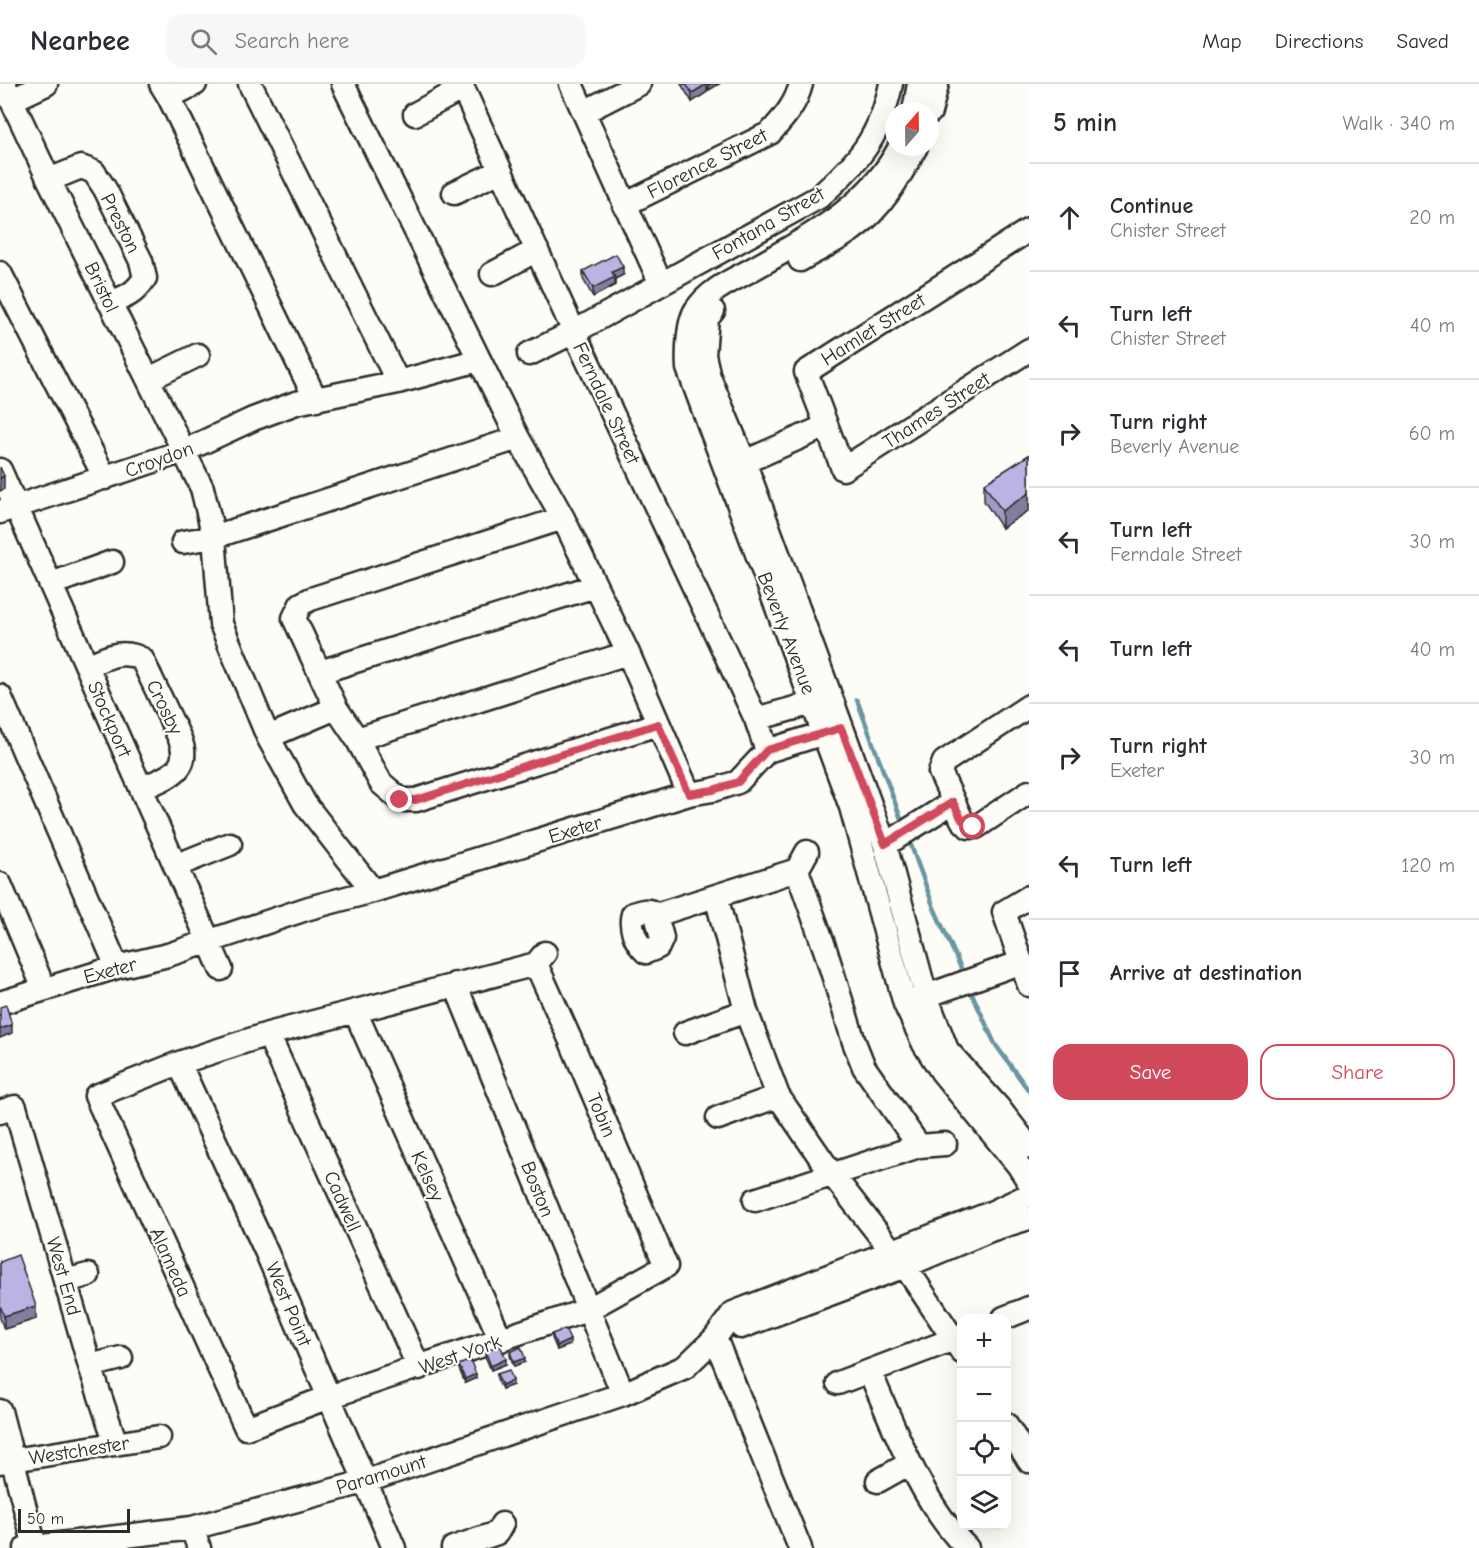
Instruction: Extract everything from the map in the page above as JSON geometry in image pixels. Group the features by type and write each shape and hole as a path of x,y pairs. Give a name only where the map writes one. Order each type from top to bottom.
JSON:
{"street":[{"path":"8,92 46,84"},
{"path":"195,84 165,90 316,399"},
{"path":"250,84 398,382"},
{"path":"343,84 518,438 563,518 628,653 689,794"},
{"path":"571,84 661,284"},
{"path":"584,112 639,84"},
{"name":"Florence Street","path":"624,205 770,133 786,117 798,95 801,84"},
{"name":"Fontana Street","path":"529,354 574,332 819,197 867,148 882,118 891,84"},
{"path":"916,102 919,84"},
{"path":"932,102 937,84"},
{"path":"415,114 462,86"},
{"name":"Ferndale Street","path":"462,86 574,332 756,719 767,750"},
{"name":"Bristol","path":"8,92 49,180 202,488 214,537 220,624 268,737 305,804 373,891"},
{"name":"Beverly Avenue","path":"735,465 688,368 687,343 694,312 702,301 716,289 814,234 851,207 895,156"},
{"name":"Beverly Avenue","path":"911,156 872,213 853,230 727,299 707,318 704,355 735,465 832,730 851,807 916,1000 947,1050 1027,1141"},
{"name":"Preston","path":"49,180 81,167 93,172 105,189 141,261 145,278 136,290 125,298 109,302"},
{"path":"454,193 500,171"},
{"name":"Hamlet Street","path":"843,469 806,372 1029,230"},
{"path":"492,274 537,250"},
{"path":"0,273 105,478"},
{"name":"Thames Street","path":"843,469 1029,350"},
{"path":"148,379 198,355"},
{"name":"Croydon","path":"9,510 184,452 279,408 398,382 479,360"},
{"path":"735,465 826,426"},
{"path":"183,542 214,537 518,438"},
{"name":"Stockport","path":"0,470 9,510 51,584 220,969"},
{"path":"563,518 301,604 294,618 336,708 357,739 381,783 400,800 416,800 658,724"},
{"path":"51,584 112,562"},
{"path":"320,672 595,586"},
{"name":"Crosby","path":"87,666 120,653 133,654 142,659 180,739 184,749 184,759 178,770 141,789"},
{"path":"357,739 628,653"},
{"path":"0,696 117,967"},
{"path":"756,719 822,701"},
{"path":"1029,706 944,762 940,772 962,820 973,827 1029,792"},
{"path":"268,737 336,708"},
{"path":"767,750 832,730"},
{"name":"Beverly Avenue","path":"832,730 891,841 924,1044 942,1072 999,1140 1029,1182"},
{"name":"Exeter","path":"0,1003 117,967 168,955 309,908 373,891 689,794 713,790 738,782 767,750"},
{"path":"891,841 953,802"},
{"path":"175,866 230,844"},
{"path":"656,915 716,896 802,861 826,952 864,1067 919,1146"},
{"path":"0,884 44,989"},
{"path":"716,896 746,1011 778,1096 831,1173 898,1258 957,1339"},
{"path":"1029,897 1002,910 1029,985"},
{"name":"Tobin","path":"455,984 541,959 644,1191 674,1269"},
{"path":"916,1000 1022,962"},
{"path":"179,1063 268,1034 455,984"},
{"name":"Boston","path":"455,984 623,1394"},
{"name":"Kelsey","path":"355,1011 501,1341"},
{"path":"685,1033 746,1011"},
{"name":"Cadwell","path":"268,1034 418,1368"},
{"name":"Alameda","path":"179,1063 91,1093 246,1428"},
{"name":"West Point","path":"179,1063 266,1251 394,1548"},
{"path":"718,1118 778,1096"},
{"name":"West End","path":"8,1110 116,1444"},
{"path":"755,1200 831,1173 919,1146 945,1144"},
{"path":"898,1258 1029,1195"},
{"path":"898,1258 1029,1218"},
{"name":"Paramount","path":"30,1547 196,1538 623,1394 684,1367 715,1338 733,1313 898,1258"},
{"name":"West York","path":"246,1428 329,1397 501,1341 587,1310 674,1269"},
{"path":"65,1281 88,1275"},
{"path":"1011,1315 1029,1308"},
{"path":"715,1338 800,1548"},
{"path":"838,1383 957,1343"},
{"path":"90,1366 121,1358"},
{"path":"870,1372 910,1463 954,1544"},
{"path":"0,1411 6,1461 30,1547"},
{"path":"1011,1432 1029,1461"},
{"name":"Westchester","path":"6,1461 159,1437"},
{"path":"878,1481 910,1463"},
{"path":"453,1548 501,1535"}],"building":[{"path":"686,84 707,84 692,93"},
{"path":"616,254 623,267 612,272 615,277 593,288 583,271"},
{"path":"1029,455 1029,493 1002,511 984,484"},
{"path":"6,1005 12,1025 0,1029 0,1007"},
{"path":"18,1255 36,1306 4,1316 0,1305 0,1262"},
{"path":"565,1329 570,1340 557,1346 552,1334"},
{"path":"500,1345 506,1359 491,1366 485,1351"},
{"path":"521,1347 525,1358 514,1362 510,1352"},
{"path":"470,1360 476,1374 465,1379 459,1365"},
{"path":"509,1370 513,1380 502,1385 497,1374"}],"waterway":[{"path":"857,700 904,827"},
{"path":"908,837 934,908 965,977"},
{"path":"969,987 995,1044 1029,1091"}],"route":[{"path":"400,800 416,800 658,724 689,794 713,790 738,782 767,750 841,728 885,844 953,802 966,825 973,827"}]}
